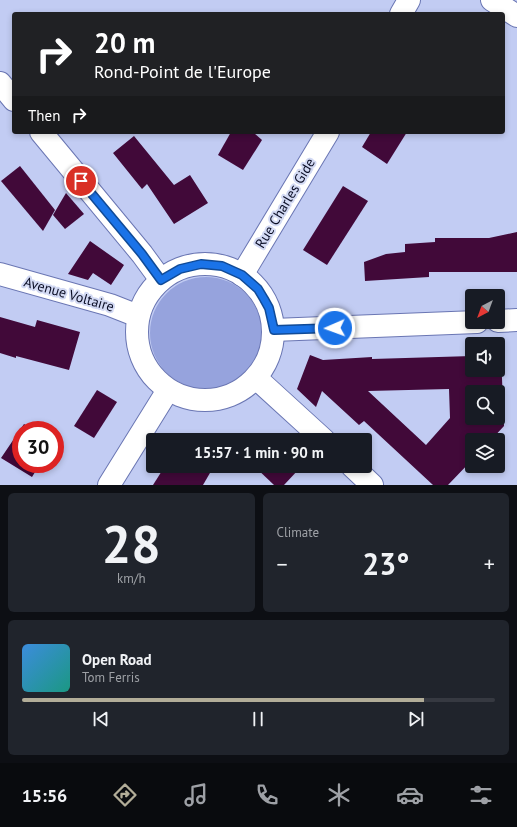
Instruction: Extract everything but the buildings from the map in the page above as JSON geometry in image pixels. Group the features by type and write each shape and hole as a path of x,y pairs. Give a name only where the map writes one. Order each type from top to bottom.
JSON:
{"street":[{"path":"402,12 409,0"},
{"path":"492,0 517,16"},
{"path":"0,83 12,98"},
{"path":"43,134 142,254 161,280"},
{"name":"Rue Charles Gide","path":"242,275 327,134"},
{"path":"201,264 222,266 242,275 258,289 269,308 274,330 272,347 266,363 256,378 242,390 224,398 205,401 186,398 168,390 152,376 142,357 137,337 138,316 147,296 161,280 180,269 201,264"},
{"name":"Avenue Voltaire","path":"0,274 110,305 138,316"},
{"path":"505,321 517,320"},
{"path":"274,330 465,322"},
{"path":"256,378 316,433"},
{"path":"109,485 168,390"},
{"path":"359,473 372,485"}],"shaded area":[{"path":"206,277 227,281 246,293 258,312 262,333 258,354 246,373 227,385 206,389 185,385 166,373 154,354 150,333 154,312 166,293 185,281"}],"route":[{"path":"81,181 142,254 161,280 180,269 201,264 222,266 242,275 258,289 269,308 274,330 335,328"}]}
